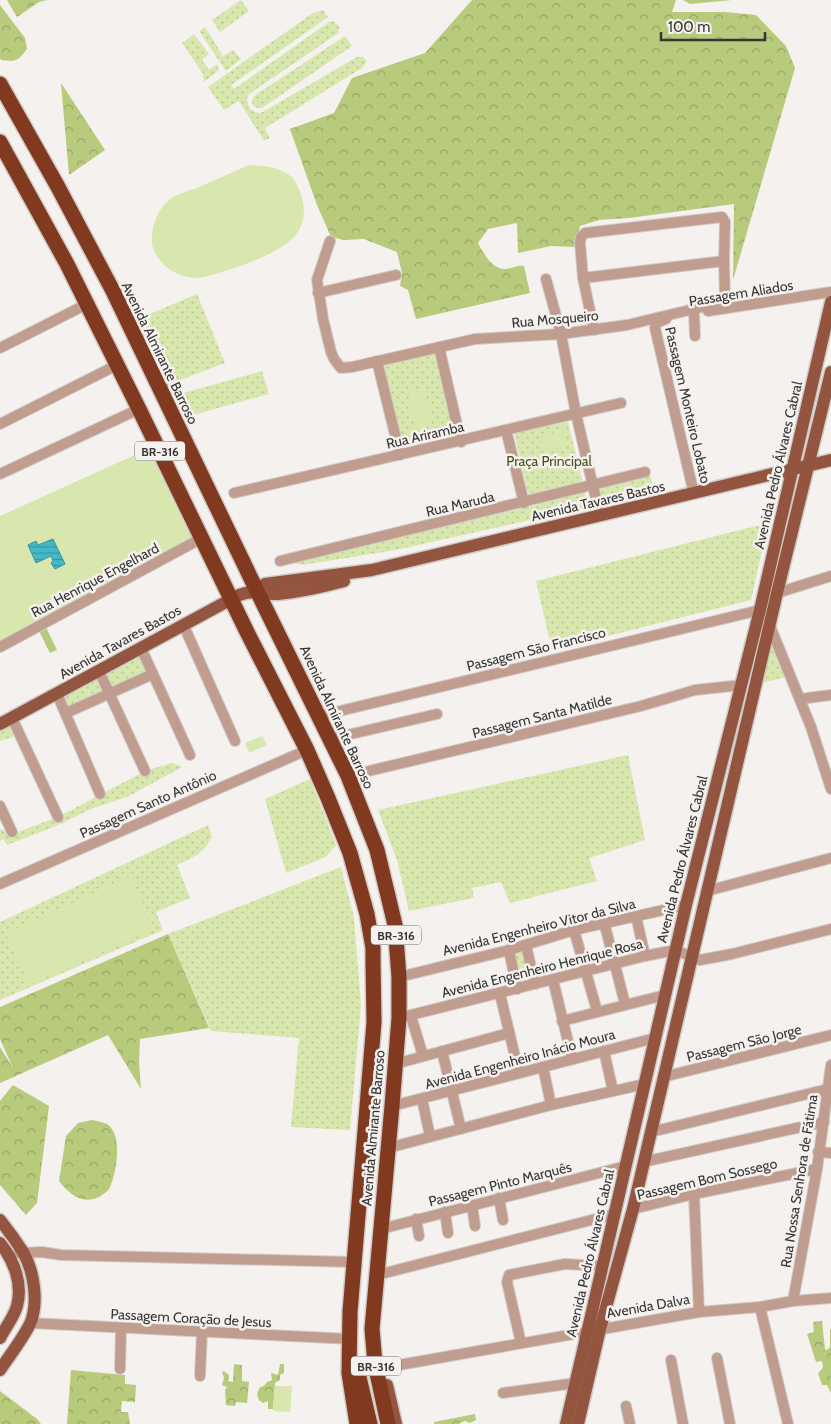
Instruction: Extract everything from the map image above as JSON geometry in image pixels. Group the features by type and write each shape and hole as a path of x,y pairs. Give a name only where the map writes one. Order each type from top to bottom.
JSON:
{"highway":[{"name":"Avenida Almirante Barroso","path":"0,84 58,187 167,390 202,477 348,776 377,850 395,925 399,977 405,1017 395,1064 372,1329 375,1364 388,1424"},
{"name":"Avenida Almirante Barroso","path":"0,142 87,304 307,750 350,854 367,914 373,948 374,1022 350,1312 349,1373 357,1424"},
{"name":"Avenida Almirante Barroso","path":"350,1340 370,1424"}],"main road":[{"name":"Avenida Pedro Álvares Cabral","path":"566,1424 675,950 742,685 831,302"},
{"name":"Avenida Pedro Álvares Cabral","path":"578,1424 600,1329 633,1209 706,892 831,372"},
{"name":"Avenida Tavares Bastos","path":"0,724 183,624 232,599 257,591 265,584 372,570 831,460"},
{"path":"0,1220 23,1252 29,1264 33,1281 34,1299 30,1323 0,1370"},
{"path":"0,1338 4,1322 17,1307 19,1290 17,1273 3,1249"},
{"path":"374,1306 382,1368 396,1424"}],"street":[{"path":"584,278 724,262 725,222 722,217 588,232 581,237 584,278 594,330"},
{"name":"Rua Mosqueiro","path":"330,240 318,280 318,293 331,352 341,368 475,339 561,334 627,325 723,302 725,299 724,262"},
{"path":"318,293 396,275"},
{"path":"546,279 561,334 576,414 600,516"},
{"name":"Passagem Aliados","path":"656,323 694,314 831,292"},
{"path":"0,348 87,304"},
{"path":"694,314 696,336"},
{"name":"Passagem Monteiro Lobato","path":"656,323 655,328 694,494"},
{"path":"439,347 461,442"},
{"path":"377,361 400,455"},
{"path":"0,424 117,365"},
{"name":"Rua Ariramba","path":"234,494 622,403"},
{"path":"0,474 139,409"},
{"path":"506,430 524,503"},
{"name":"Rua Maruda","path":"280,561 645,472"},
{"name":"Rua Henrique Engelhard","path":"0,647 202,538"},
{"path":"777,593 831,576"},
{"name":"Passagem São Francisco","path":"319,716 760,610"},
{"path":"183,624 235,740"},
{"path":"770,626 821,755 831,789"},
{"path":"141,648 190,755"},
{"path":"99,671 145,771"},
{"path":"66,713 153,674"},
{"name":"Passagem Santa Matilde","path":"348,776 641,706 695,690 742,685"},
{"path":"57,694 100,794"},
{"path":"800,699 831,695"},
{"path":"330,739 437,714"},
{"path":"12,718 58,817"},
{"name":"Passagem Santo Antônio","path":"0,884 307,750"},
{"path":"0,806 12,832"},
{"path":"706,892 831,858"},
{"name":"Avenida Engenheiro Vitor da Silva","path":"399,977 509,950 604,922 686,905"},
{"path":"636,916 646,956"},
{"path":"604,922 625,1004"},
{"path":"675,950 700,960 831,929"},
{"path":"574,930 597,1011"},
{"path":"526,945 535,984"},
{"path":"509,950 517,989"},
{"name":"Avenida Engenheiro Henrique Rosa","path":"405,1017 675,950"},
{"path":"553,980 572,1058"},
{"path":"500,994 519,1073"},
{"path":"562,1021 665,995"},
{"path":"405,1017 423,1056"},
{"path":"395,1064 509,1033"},
{"name":"Passagem São Jorge","path":"663,1078 831,1035"},
{"name":"Avenida Engenheiro Inácio Moura","path":"392,1106 655,1038"},
{"path":"442,1050 461,1129"},
{"path":"604,1051 613,1091"},
{"name":"Rua Nossa Senhora de Fátima","path":"793,1301 817,1169 831,1065"},
{"path":"543,1067 551,1105"},
{"path":"388,1148 551,1105 645,1084"},
{"path":"651,1132 828,1089"},
{"path":"422,1099 430,1136"},
{"path":"643,1162 824,1122"},
{"path":"818,1152 831,1152"},
{"name":"Passagem Pinto Marquês","path":"381,1229 626,1166"},
{"name":"Passagem Bom Sossego","path":"633,1209 694,1194 817,1169"},
{"path":"694,1194 699,1312"},
{"path":"499,1198 503,1220"},
{"path":"472,1205 475,1226"},
{"path":"445,1212 448,1233"},
{"path":"376,1275 614,1214"},
{"path":"416,1220 419,1236"},
{"path":"3,1249 61,1255 354,1262"},
{"path":"521,1343 507,1282 509,1275 565,1264 602,1266"},
{"name":"Avenida Dalva","path":"382,1368 699,1312 831,1298"},
{"path":"760,1307 788,1424"},
{"name":"Passagem Coração de Jesus","path":"30,1323 350,1340"},
{"path":"120,1368 121,1328"},
{"path":"200,1376 202,1332"},
{"path":"717,1358 730,1424"},
{"path":"671,1360 682,1424"},
{"path":"503,1393 576,1382"},
{"path":"626,1406 630,1424"}],"green space":[{"path":"7,0 47,0 39,2 17,17"},
{"path":"241,0 249,11 220,32 212,20"},
{"path":"472,0 676,0 672,12 725,12 756,15 786,46 795,68 733,280 734,204 629,218 599,220 580,226 574,247 551,246 518,253 517,223 488,229 478,243 486,256 492,264 500,268 507,269 524,266 530,293 416,319 408,290 400,286 402,273 397,252 364,239 344,240 331,237 317,205 290,129 334,113 352,78 425,53"},
{"path":"683,0 732,0 690,4"},
{"path":"0,5 25,38 27,49 19,58 13,61 1,60 0,58"},
{"path":"323,10 328,17 231,85 234,89 329,22 336,23 340,28 337,34 249,94 247,98 249,108 261,113 357,57 363,57 367,61 362,68 265,128 270,138 264,141 239,101 224,110 208,87 313,13"},
{"path":"205,27 223,56 233,50 241,59 226,71 199,31"},
{"path":"194,34 209,54 202,60 209,70 217,64 219,70 204,82 203,74 182,43"},
{"path":"345,36 352,46 262,108 254,106 252,101 254,96"},
{"path":"61,83 105,150 69,175"},
{"path":"249,165 277,169 295,180 303,199 304,212 301,225 294,237 266,255 241,266 201,278 186,277 166,267 156,255 152,241 156,218 164,205 179,194"},
{"path":"197,294 225,363 175,382 167,381 138,319"},
{"path":"437,352 456,434 404,446 381,363"},
{"path":"262,371 269,394 186,417 180,394"},
{"path":"425,389 432,426 415,429 408,392"},
{"name":"Praça Principal","path":"568,422 583,483 528,494 514,432"},
{"path":"563,431 567,447 544,451 540,435"},
{"path":"159,444 203,537 0,647 0,516"},
{"path":"650,475 654,490 600,504 597,490"},
{"path":"585,492 588,507 396,550 302,565 283,561 525,508"},
{"path":"768,523 751,600 552,650 536,581"},
{"path":"45,625 57,650 50,653 38,629"},
{"path":"770,626 788,677 756,684"},
{"path":"140,654 149,673 111,691 103,673"},
{"path":"98,678 105,693 67,710 62,696"},
{"path":"8,725 14,737 0,741 0,729"},
{"path":"262,736 267,745 249,753 245,743"},
{"path":"628,755 645,840 589,858 597,881 510,903 501,882 472,888 474,898 409,911 397,860 378,810"},
{"path":"172,763 182,767 129,796 91,809 56,826 7,845 3,839 0,841 0,829 13,834 58,817 145,771"},
{"path":"310,779 336,845 326,857 286,873 265,799"},
{"path":"208,825 212,837 205,847 193,857 177,865 190,898 156,912 163,930 0,1000 0,922"},
{"path":"341,867 354,917 361,1005 350,1130 291,1127 299,1038 211,1031 168,934"},
{"path":"131,876 153,929 29,985 6,933"},
{"path":"168,934 209,1028 140,1039 141,1089 108,1035 0,1083 0,1047 13,1068 0,1039 0,1007"},
{"path":"524,951 532,982 520,986 513,954"},
{"path":"13,1085 49,1106 37,1203 26,1215 0,1185 0,1101"},
{"path":"92,1120 107,1124 112,1129 117,1144 117,1154 115,1172 109,1189 99,1197 87,1200 76,1197 59,1181 66,1136 78,1123"},
{"path":"822,1321 825,1349 827,1350 830,1347 831,1329 831,1393 827,1385 822,1385 818,1373 823,1368 822,1361 816,1362 807,1334 814,1332 813,1322"},
{"path":"234,1364 242,1365 242,1381 249,1382 247,1403 236,1402 235,1406 226,1405 225,1390 227,1387 222,1385 224,1378 222,1372 224,1371 229,1375 228,1381 233,1382"},
{"path":"280,1364 284,1364 284,1373 280,1375 280,1380 275,1383 273,1409 268,1409 268,1401 263,1403 259,1400 257,1394 260,1387 272,1380 271,1373 278,1375"},
{"path":"71,1370 125,1375 125,1384 136,1385 135,1402 122,1401 121,1412 128,1412 130,1424 67,1424"},
{"path":"275,1386 292,1386 290,1412 273,1411"},
{"path":"0,1391 37,1419 41,1424 0,1424"},
{"path":"475,1414 476,1420 470,1423 465,1421 458,1424 435,1424 434,1422"}],"water":[{"path":"53,539 65,564 55,569 51,563 53,561 51,556 36,563 28,545 36,541 38,545"}]}
